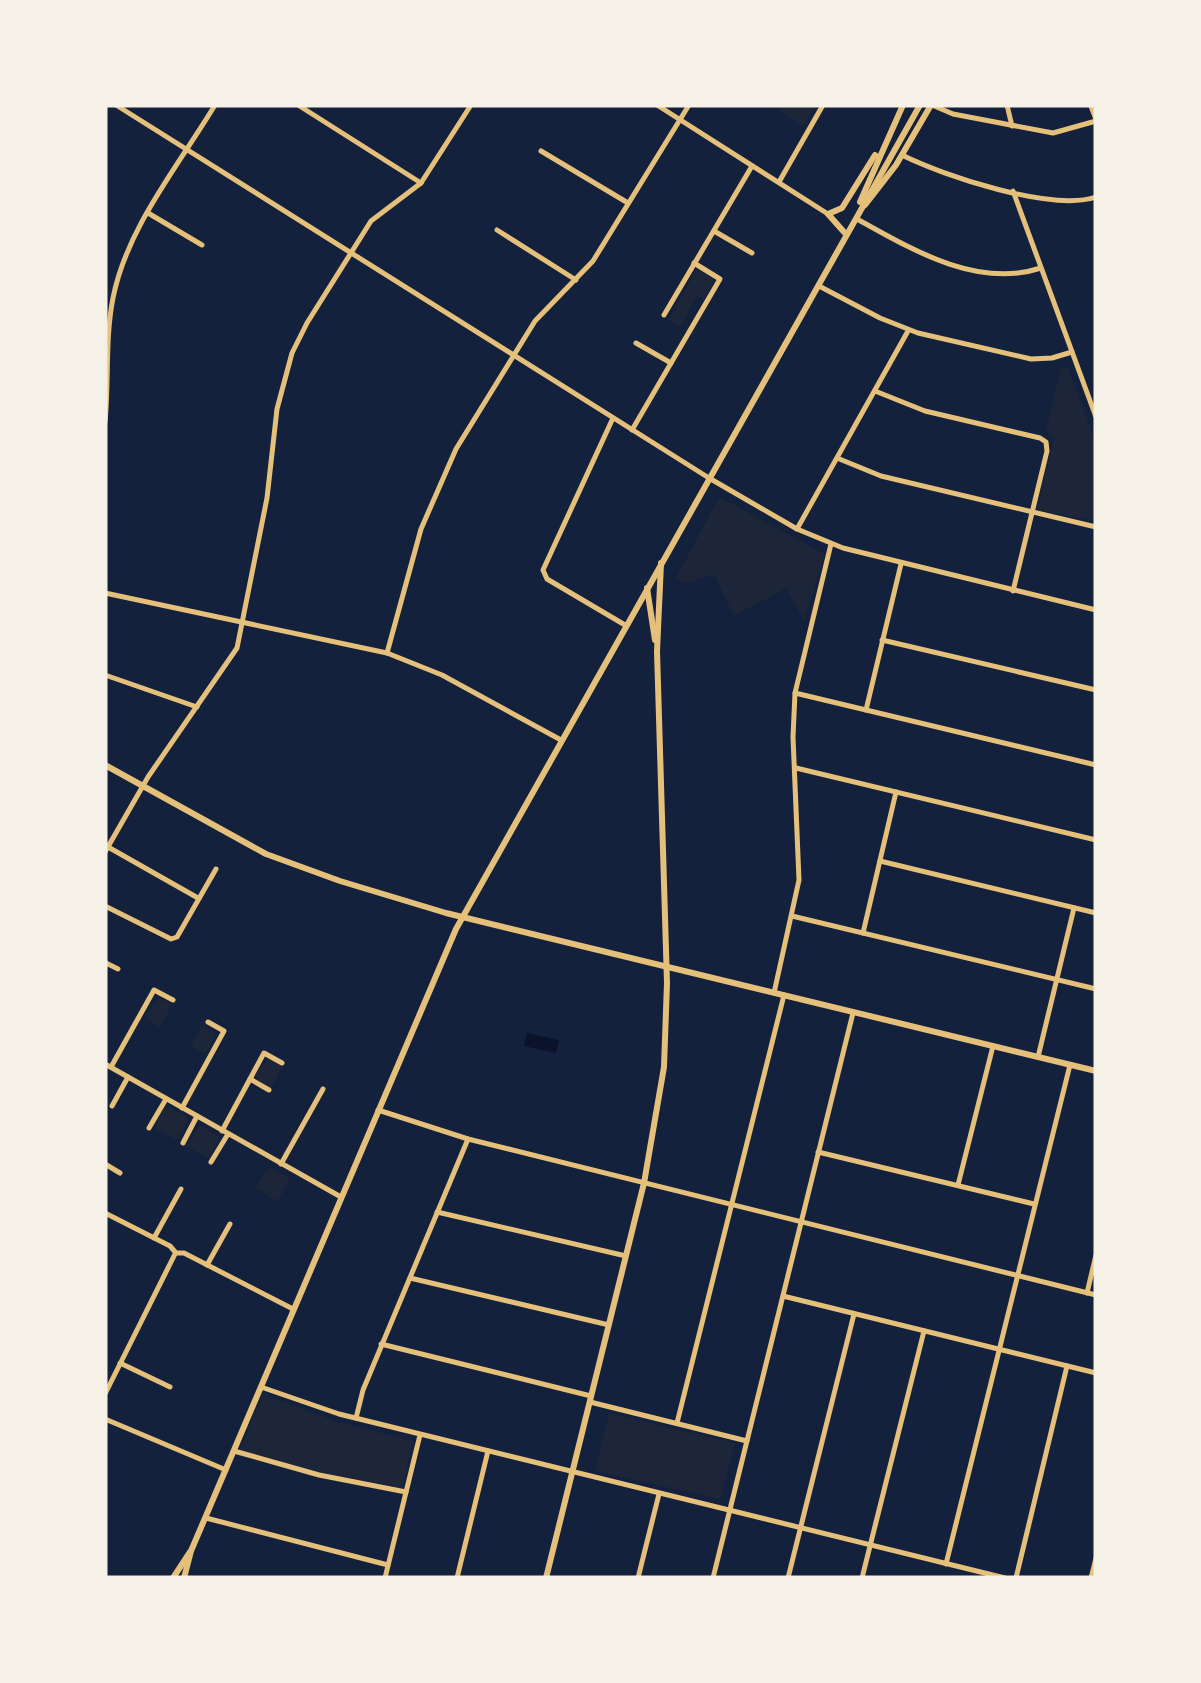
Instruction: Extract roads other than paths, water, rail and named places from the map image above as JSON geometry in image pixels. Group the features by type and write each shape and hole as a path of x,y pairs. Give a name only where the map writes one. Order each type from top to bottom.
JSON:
{"main road":[{"path":"854,217 903,105"},
{"path":"184,1578 234,1450 462,917 920,105"},
{"path":"854,217 902,155 931,105"},
{"path":"1092,105 1096,119"},
{"path":"845,233 828,214 842,208 885,141"},
{"path":"546,1578 644,1183 664,1067 666,967 657,650 661,562"},
{"path":"646,587 657,650"},
{"path":"105,765 266,854 340,881 462,917 1096,1071"},
{"path":"173,1578 192,1551"}],"street":[{"path":"116,105 709,478 798,528 830,544 900,564 1096,610"},
{"path":"105,422 114,294 129,250 215,105"},
{"path":"298,105 421,183"},
{"path":"198,898 106,849 142,786 232,658 244,620 267,498 283,379 307,323 371,221 421,183 472,105"},
{"path":"657,105 828,214"},
{"path":"387,653 432,498 457,447 535,321 594,261 690,105"},
{"path":"779,182 823,105"},
{"path":"931,105 952,114 1057,133 1096,119"},
{"path":"1008,105 1012,126"},
{"path":"541,151 628,203"},
{"path":"902,155 930,170 1013,191 1064,202 1096,197"},
{"path":"664,315 752,166"},
{"path":"1013,191 1096,417"},
{"path":"148,213 202,245"},
{"path":"854,217 908,248 959,266 1008,275 1042,268"},
{"path":"496,230 576,280"},
{"path":"714,231 752,254"},
{"path":"632,430 720,278 694,264"},
{"path":"816,284 909,330 1030,359 1045,360 1072,352"},
{"path":"105,292 114,294"},
{"path":"798,528 909,330"},
{"path":"636,343 671,363"},
{"path":"874,391 912,407 1046,442 1048,451 1013,592"},
{"path":"613,418 543,570 546,580 625,625"},
{"path":"837,458 867,472 1096,527"},
{"path":"774,993 798,880 795,693 830,544"},
{"path":"866,710 900,564"},
{"path":"105,593 387,653 442,675 560,740"},
{"path":"882,640 1096,690"},
{"path":"105,675 198,708"},
{"path":"795,693 1096,766"},
{"path":"796,768 1096,840"},
{"path":"863,933 896,792"},
{"path":"880,862 1096,913"},
{"path":"105,906 171,939 177,936 216,869"},
{"path":"1038,1057 1074,908"},
{"path":"792,916 1096,989"},
{"path":"105,966 106,963 118,970"},
{"path":"173,1000 154,990 108,1066 341,1197"},
{"path":"677,1424 784,996"},
{"path":"714,1578 853,1012"},
{"path":"182,1108 224,1031 208,1022"},
{"path":"958,1186 993,1046"},
{"path":"211,1162 264,1053 282,1064"},
{"path":"946,1564 1070,1065"},
{"path":"112,1106 128,1078"},
{"path":"250,1079 269,1090"},
{"path":"281,1164 323,1089"},
{"path":"149,1128 166,1099"},
{"path":"378,1110 468,1140 1096,1295"},
{"path":"182,1143 197,1116"},
{"path":"356,1418 363,1390 468,1140"},
{"path":"818,1152 1035,1204"},
{"path":"105,1164 120,1172"},
{"path":"154,1238 181,1189"},
{"path":"105,1212 176,1253 184,1253 294,1310"},
{"path":"437,1212 626,1256"},
{"path":"207,1265 230,1224"},
{"path":"105,1394 176,1253"},
{"path":"1087,1292 1096,1255"},
{"path":"410,1278 608,1325"},
{"path":"783,1296 1096,1373"},
{"path":"788,1578 854,1314"},
{"path":"862,1578 924,1331"},
{"path":"382,1344 747,1440"},
{"path":"120,1363 170,1387"},
{"path":"1016,1578 1068,1366"},
{"path":"261,1387 356,1418 1005,1578"},
{"path":"105,1419 226,1470"},
{"path":"385,1578 420,1434"},
{"path":"234,1450 319,1475 406,1492"},
{"path":"457,1578 488,1451"},
{"path":"638,1578 660,1492"},
{"path":"206,1518 388,1565"},
{"path":"1091,1578 1096,1558"}]}
